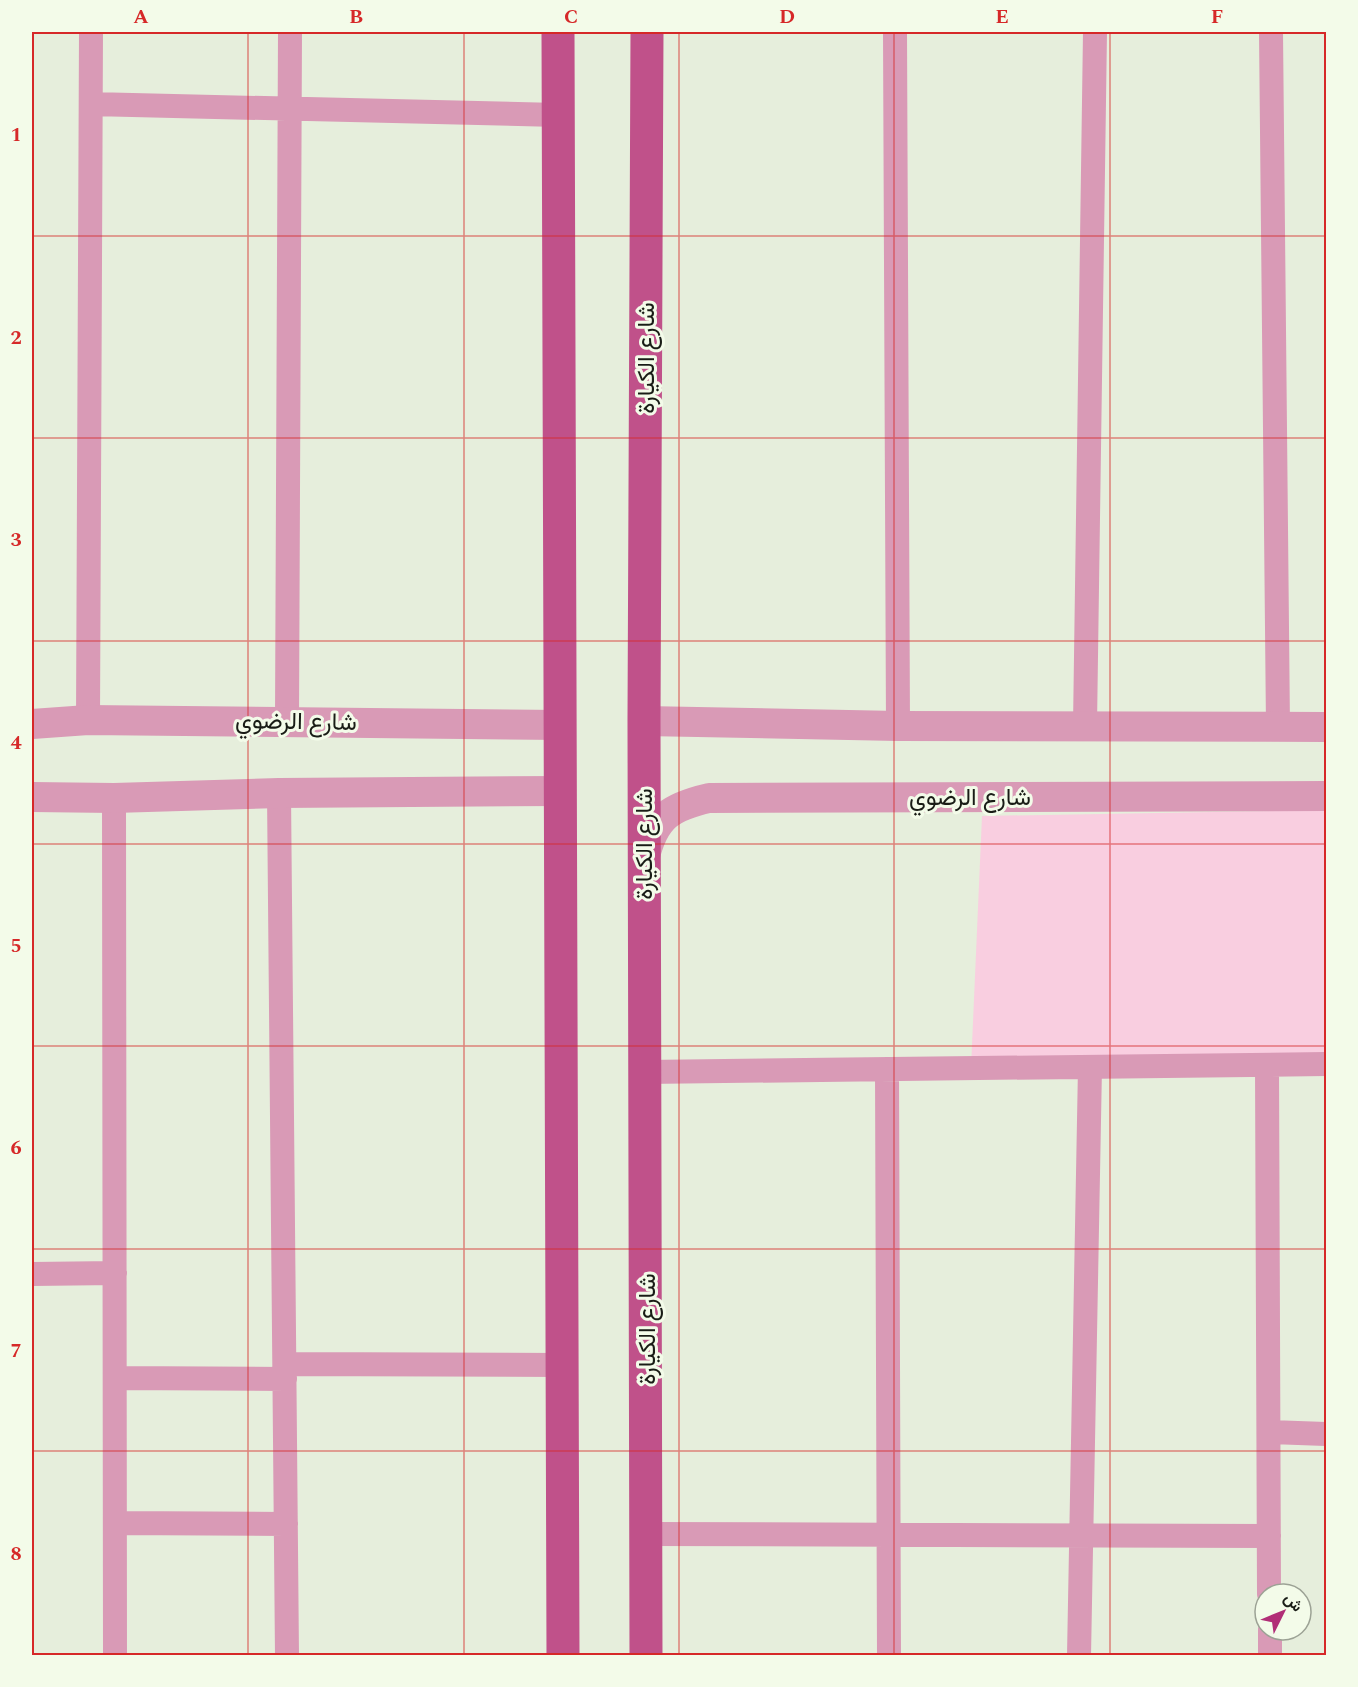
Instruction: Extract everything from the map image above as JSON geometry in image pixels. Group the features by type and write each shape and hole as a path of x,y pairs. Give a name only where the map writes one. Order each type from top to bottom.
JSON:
{"main road":[{"path":"558,32 563,1656"},
{"name":"شارع الكيارة","path":"646,1656 648,1534 644,721 647,32"}],"street":[{"path":"88,720 92,32"},
{"path":"287,721 290,32"},
{"path":"895,32 898,726"},
{"path":"1085,726 1095,32"},
{"path":"1271,32 1278,727"},
{"path":"91,104 558,115"},
{"name":"شارع الرضوي","path":"32,724 88,720 560,725"},
{"path":"644,721 898,726 1326,727"},
{"path":"32,797 114,798 279,793 560,791"},
{"path":"279,793 287,1656"},
{"name":"شارع الرضوي","path":"644,858 651,832 663,818 692,802 709,798 1326,796"},
{"path":"114,798 115,1656"},
{"path":"645,1072 1326,1064"},
{"path":"1268,1065 1269,1582"},
{"path":"1079,1656 1090,1067"},
{"path":"887,1069 889,1656"},
{"path":"32,1274 115,1273"},
{"path":"114,1378 562,1365"},
{"path":"1269,1432 1326,1434"},
{"path":"115,1523 286,1524"},
{"path":"648,1534 1269,1536"}],"shaded area":[{"path":"1326,810 1326,1064 971,1068 982,816"}]}
